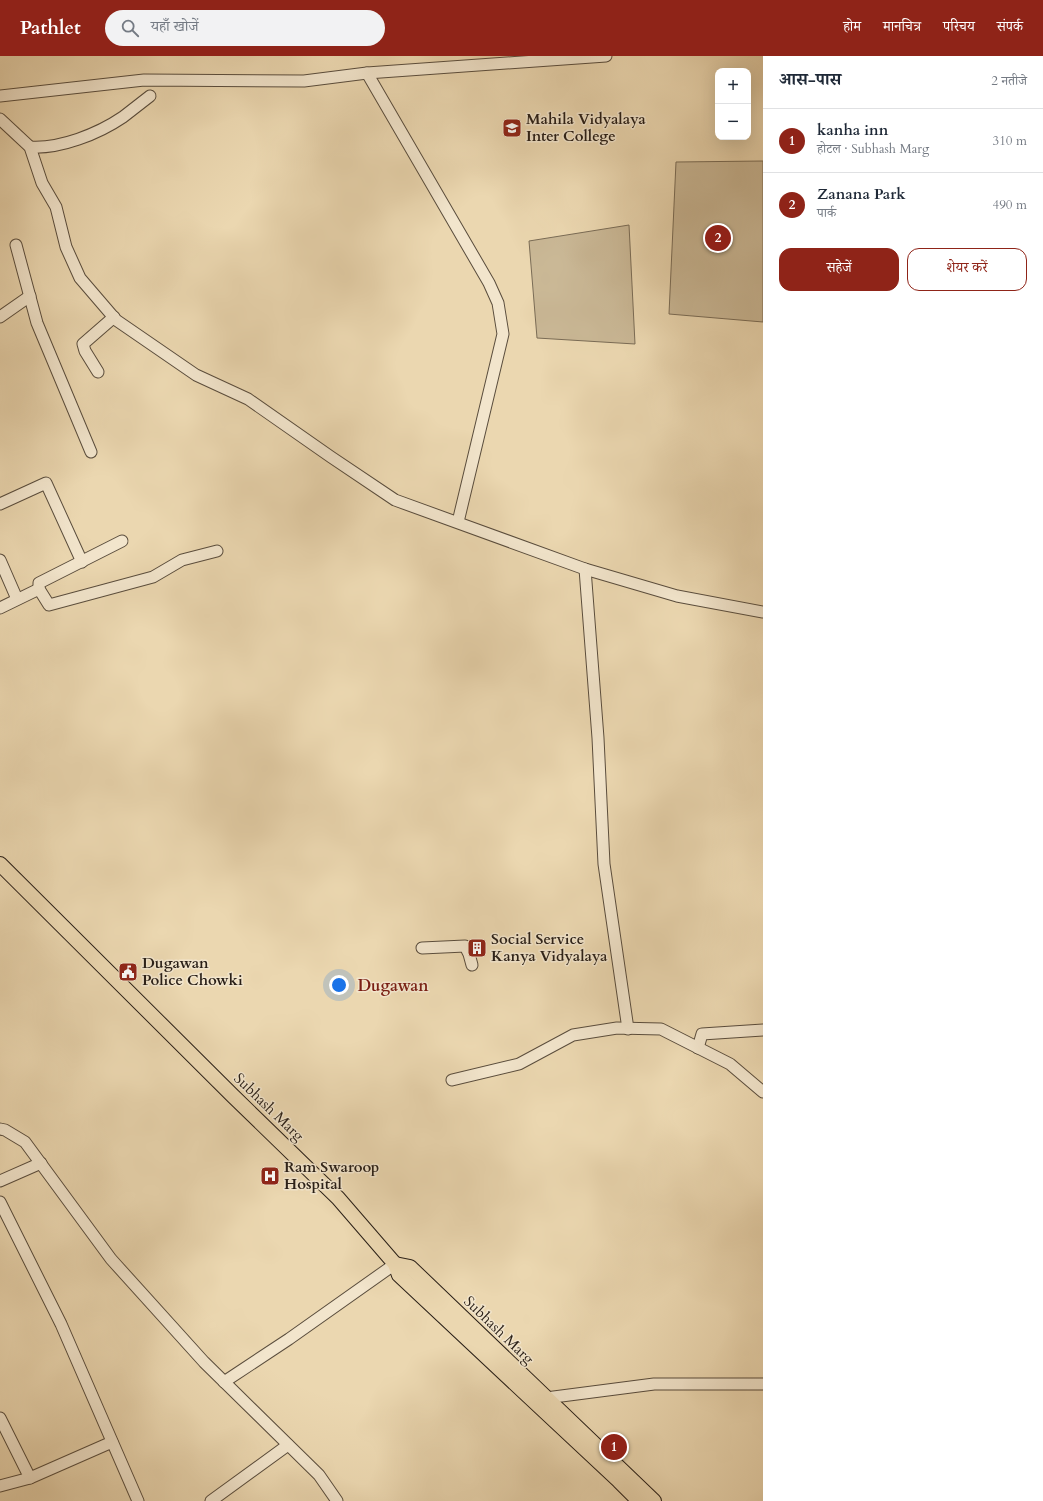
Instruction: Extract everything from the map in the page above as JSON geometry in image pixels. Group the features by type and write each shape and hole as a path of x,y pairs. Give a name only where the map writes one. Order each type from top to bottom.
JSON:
{"main road":[{"name":"Subhash Marg","path":"0,864 228,1091 338,1198 395,1264 399,1276 542,1401 649,1501"}],"street":[{"path":"0,96 144,80 304,80 367,73 606,56"},
{"path":"367,73 489,283 498,303 502,334 458,522"},
{"path":"30,147 44,148 70,142 106,127 123,117 150,96"},
{"path":"0,119 30,147 42,183 56,206 66,247 80,278 114,317 196,375 248,399 395,500 585,569 677,596 763,612"},
{"path":"16,245 37,323 91,452"},
{"path":"0,317 30,296"},
{"path":"98,372 85,351 83,344 114,317"},
{"path":"0,504 46,483 82,562"},
{"path":"122,542 39,583 39,589 49,605 153,577 182,560 217,551"},
{"path":"0,560 17,599"},
{"path":"585,569 598,738 604,864 628,1029"},
{"path":"0,608 39,589"},
{"path":"422,948 465,946 472,965"},
{"path":"452,1080 519,1064 573,1035 617,1028 661,1029 730,1064 763,1092"},
{"path":"698,1048 702,1034 763,1030"},
{"path":"0,1129 5,1130 25,1142 110,1259 204,1362 318,1475 336,1501"},
{"path":"0,1181 41,1163"},
{"path":"0,1202 61,1324 138,1501"},
{"path":"224,1382 289,1339 395,1264"},
{"path":"542,1401 654,1384 763,1384"},
{"path":"0,1418 30,1478"},
{"path":"0,1486 30,1478 112,1442"},
{"path":"211,1501 288,1445"}],"shaded area":[{"path":"763,161 763,322 669,314 676,162"},
{"path":"629,225 635,344 537,338 529,241"}],"place":[{"name":"Mahila Vidyalaya Inter College","path":"512,128"},
{"name":"Zanana Park","path":"718,238"},
{"name":"Social Service Kanya Vidyalaya","path":"477,948"},
{"name":"Dugawan Police Chowki","path":"128,972"},
{"name":"Ram Swaroop Hospital","path":"270,1176"},
{"name":"kanha inn","path":"614,1447"}],"district":[{"name":"Dugawan","path":"393,985"}]}
